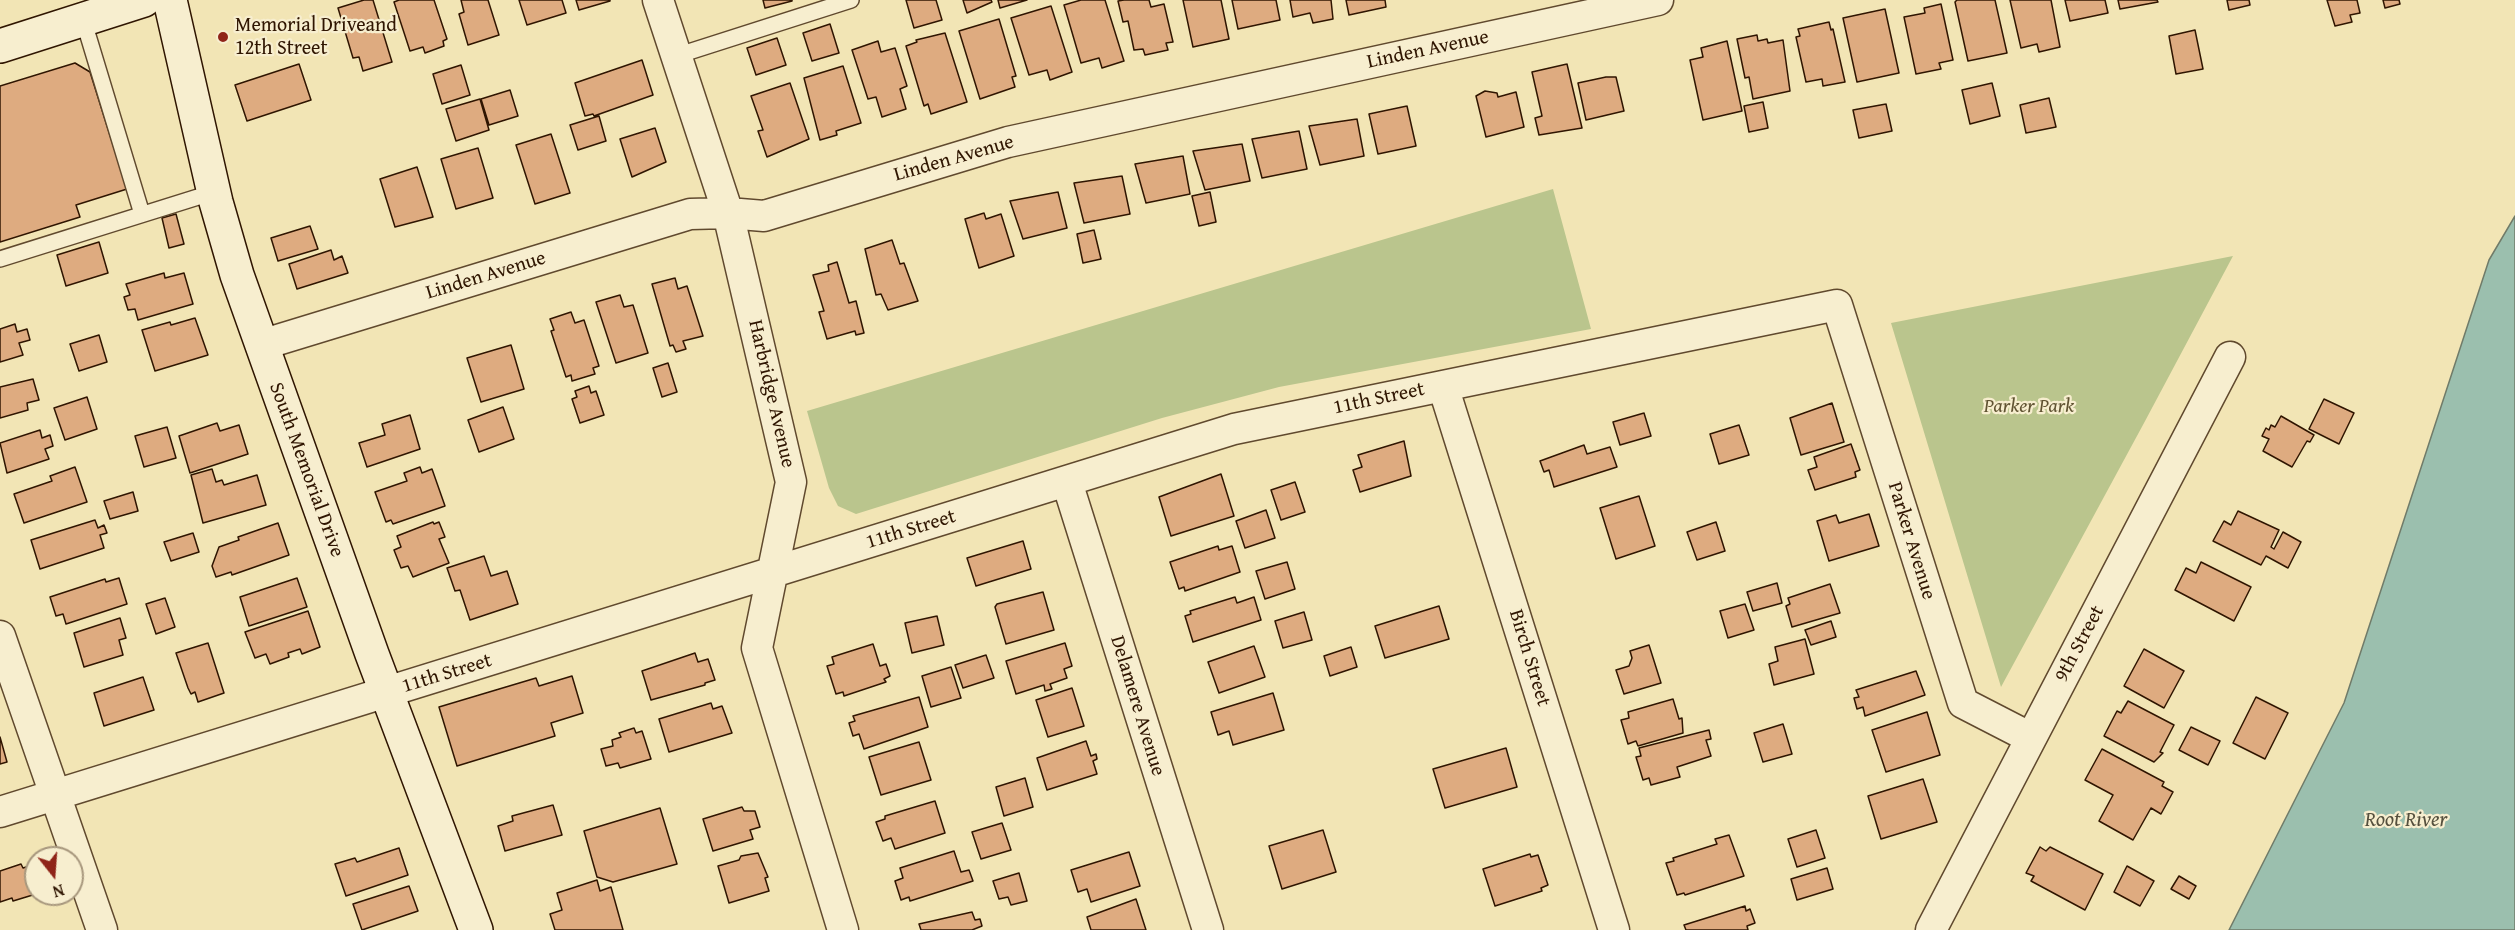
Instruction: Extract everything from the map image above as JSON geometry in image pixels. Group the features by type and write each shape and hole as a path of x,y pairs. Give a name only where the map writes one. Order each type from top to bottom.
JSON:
{"main road":[{"path":"0,46 144,0"},
{"name":"South Memorial Drive","path":"170,0 214,192 261,345 476,930"}],"street":[{"name":"Harbridge Avenue","path":"658,0 728,213 791,482 757,648 843,930"},
{"name":"Linden Avenue","path":"261,345 690,214 728,213 764,216 1008,142 1646,1"},
{"name":"11th Street","path":"0,812 1234,429 1837,305"},
{"name":"Parker Avenue","path":"1837,305 1963,703 2031,738"},
{"name":"9th Street","path":"1931,930 2230,357"},
{"name":"Birch Street","path":"1443,386 1614,930"},
{"name":"Delamere Avenue","path":"1067,482 1208,930"},
{"path":"0,636 57,794 102,930"}],"lane":[{"path":"676,56 851,0"},
{"path":"83,19 142,214"},
{"path":"0,259 214,192"}],"green space":[{"path":"1553,189 1591,329 1279,387 1162,418 856,514 838,506 829,488 807,411"},
{"name":"Parker Park","path":"2233,256 2144,423 2001,687 1891,323"}],"water":[{"name":"Root River","path":"2515,216 2515,930 2229,930 2344,703 2489,260"}],"building":[{"path":"364,0 373,0 392,62 363,71 359,57 353,58 338,8"},
{"path":"434,0 447,39 443,41 444,46 425,53 423,47 410,51 394,2"},
{"path":"461,0 488,0 499,35 468,45 459,14 464,12"},
{"path":"519,0 562,0 566,13 527,25"},
{"path":"576,0 610,0 610,1 579,10"},
{"path":"763,0 792,0 792,1 765,8"},
{"path":"906,0 936,0 942,20 914,28"},
{"path":"963,0 991,0 992,2 967,13"},
{"path":"998,0 1027,0 1000,8"},
{"path":"1081,0 1105,0 1124,61 1102,68 1099,58 1081,63 1064,5"},
{"path":"1149,0 1151,7 1164,4 1173,42 1166,43 1168,50 1145,55 1143,49 1134,50 1128,21 1123,22 1118,1"},
{"path":"1183,0 1221,0 1229,39 1193,47"},
{"path":"1232,0 1276,0 1280,20 1238,29"},
{"path":"1290,0 1331,0 1333,19 1313,23 1310,13 1293,17"},
{"path":"1346,0 1385,0 1386,7 1349,15"},
{"path":"1957,0 1995,0 2007,53 1968,61 1955,2"},
{"path":"2010,0 2051,0 2060,47 2039,52 2037,44 2021,48"},
{"path":"2065,0 2105,0 2108,13 2070,21"},
{"path":"2118,0 2157,0 2158,2 2120,9"},
{"path":"2227,0 2249,0 2250,5 2229,10"},
{"path":"2327,0 2357,0 2360,13 2350,15 2352,22 2335,26"},
{"path":"2383,0 2399,0 2400,4 2385,8"},
{"path":"1941,4 1953,60 1939,63 1941,69 1916,74 1904,17 1925,13 1924,8"},
{"path":"1051,6 1072,72 1050,80 1047,70 1029,75 1011,18"},
{"path":"1885,9 1899,73 1857,82 1843,18"},
{"path":"999,19 1016,76 1012,77 1015,87 980,99 959,31"},
{"path":"1829,22 1831,30 1833,29 1845,82 1823,86 1822,79 1806,82 1796,37 1800,36 1798,29"},
{"path":"830,24 839,53 812,61 803,33"},
{"path":"2195,30 2203,69 2176,74 2169,36"},
{"path":"945,33 967,102 931,114 928,104 924,106 906,46 917,42 916,40"},
{"path":"1757,35 1758,41 1767,39 1768,43 1783,40 1790,91 1753,99 1749,77 1745,78 1737,39"},
{"path":"777,38 786,65 756,75 747,48"},
{"path":"878,41 881,52 895,48 907,86 900,89 906,109 882,117 876,97 868,99 852,50"},
{"path":"1727,41 1742,111 1703,120 1690,60 1703,57 1701,48"},
{"path":"642,60 653,95 594,116 593,114 585,116 575,83"},
{"path":"75,63 90,72 127,189 76,205 80,217 0,242 0,86"},
{"path":"299,64 311,100 247,121 235,85"},
{"path":"1567,64 1582,128 1539,135 1535,118 1542,116 1532,72"},
{"path":"461,65 470,95 442,104 433,74"},
{"path":"843,66 861,123 836,131 837,135 820,140 804,78"},
{"path":"1616,77 1624,111 1586,120 1578,83"},
{"path":"790,83 809,139 767,157 758,131 763,130 751,96"},
{"path":"1992,83 2000,116 1970,124 1962,90"},
{"path":"510,90 518,116 489,125 481,99"},
{"path":"1485,91 1497,93 1498,97 1516,92 1524,127 1486,137 1476,96"},
{"path":"2049,98 2056,127 2026,133 2020,105"},
{"path":"480,99 489,130 456,141 446,109"},
{"path":"1763,102 1768,128 1749,132 1744,106"},
{"path":"1886,104 1892,131 1859,138 1853,110"},
{"path":"1407,106 1416,146 1378,154 1369,114"},
{"path":"599,116 606,141 578,150 570,125"},
{"path":"1357,119 1364,156 1320,165 1309,126"},
{"path":"655,128 666,162 632,177 620,139"},
{"path":"1299,131 1307,169 1262,178 1252,139"},
{"path":"551,134 570,193 535,204 516,145"},
{"path":"1242,144 1250,181 1205,190 1193,151"},
{"path":"478,148 493,198 456,209 441,159"},
{"path":"1183,156 1190,194 1146,203 1135,164"},
{"path":"417,167 433,217 395,227 380,179"},
{"path":"1122,176 1130,214 1084,223 1074,183"},
{"path":"1058,192 1067,228 1023,239 1010,201"},
{"path":"1210,192 1216,222 1199,226 1192,196"},
{"path":"984,213 986,219 1001,214 1014,256 979,268 965,219"},
{"path":"176,214 184,244 169,248 162,218"},
{"path":"310,226 318,249 278,261 271,238"},
{"path":"1094,230 1101,259 1083,263 1077,234"},
{"path":"892,240 900,264 904,263 918,301 888,310 881,294 876,295 865,249"},
{"path":"99,242 108,273 66,286 57,255"},
{"path":"331,250 334,260 342,256 348,273 297,289 289,264"},
{"path":"837,262 849,303 856,301 864,333 856,335 855,331 827,339 819,312 824,311 813,275 829,271 828,265"},
{"path":"164,273 165,278 184,273 193,304 138,320 135,309 128,310 124,297 130,295 126,284"},
{"path":"675,278 678,289 687,286 703,336 683,341 686,349 676,352 673,345 670,346 652,284"},
{"path":"620,295 624,307 633,305 648,353 616,363 596,302"},
{"path":"571,312 575,323 584,320 599,366 593,368 595,374 572,381 571,375 566,377 551,331 554,330 550,319"},
{"path":"195,318 208,355 155,371 142,330"},
{"path":"15,324 17,332 27,329 30,340 19,343 23,355 0,362 0,329"},
{"path":"99,335 107,362 79,371 70,344"},
{"path":"511,345 524,389 481,402 467,358"},
{"path":"668,363 677,392 662,397 653,368"},
{"path":"33,379 39,400 27,403 28,410 0,418 0,387"},
{"path":"589,386 591,393 596,391 604,415 580,423 572,399 577,397 575,391"},
{"path":"87,397 97,429 65,440 54,408"},
{"path":"2324,399 2354,413 2339,444 2309,429"},
{"path":"1832,403 1844,442 1801,455 1790,418"},
{"path":"503,407 514,439 479,452 468,420"},
{"path":"1644,413 1651,436 1620,445 1613,422"},
{"path":"410,415 420,449 367,467 359,443 385,435 382,424"},
{"path":"2281,416 2314,435 2310,442 2307,441 2292,467 2263,451 2269,439 2262,436 2266,428 2269,430 2271,425 2275,427"},
{"path":"217,423 220,431 239,425 248,454 190,473 179,436"},
{"path":"1739,425 1749,455 1719,464 1710,434"},
{"path":"167,427 176,458 144,467 135,436"},
{"path":"40,430 42,438 50,435 53,446 45,449 49,459 7,473 0,443"},
{"path":"1404,441 1411,476 1360,492 1353,470 1362,467 1358,455"},
{"path":"1851,444 1860,470 1855,472 1856,477 1815,490 1808,470 1817,467 1814,457"},
{"path":"1584,445 1587,454 1610,447 1617,467 1554,487 1549,470 1544,472 1540,461"},
{"path":"75,467 87,502 24,523 14,494 52,481 50,476"},
{"path":"420,467 422,473 432,469 445,506 393,524 391,520 386,522 375,492 407,481 404,473"},
{"path":"212,469 216,482 222,480 224,485 257,475 266,505 203,523 191,475"},
{"path":"1221,474 1234,516 1171,536 1159,497"},
{"path":"1295,482 1305,512 1281,520 1271,490"},
{"path":"133,492 138,511 110,519 104,501"},
{"path":"1639,496 1655,546 1616,559 1600,508"},
{"path":"1266,510 1275,538 1245,548 1236,521"},
{"path":"2238,511 2279,530 2271,547 2274,549 2283,532 2301,542 2288,568 2266,556 2261,565 2213,541 2224,521 2231,525"},
{"path":"1869,514 1879,546 1829,561 1817,521 1836,515 1839,523"},
{"path":"95,520 98,528 104,525 107,533 100,535 104,548 40,569 31,540"},
{"path":"433,522 434,524 439,522 445,537 439,539 449,563 413,577 408,566 401,568 394,550 401,547 397,536"},
{"path":"1716,522 1725,551 1697,560 1687,532"},
{"path":"278,523 289,555 232,575 231,572 216,577 212,566 219,547 239,540 238,537"},
{"path":"193,533 199,552 171,561 164,542"},
{"path":"1023,541 1031,569 976,586 967,558"},
{"path":"1218,546 1219,550 1232,546 1240,572 1185,591 1184,587 1179,589 1170,562"},
{"path":"484,556 491,576 507,571 518,604 470,620 460,590 455,591 447,568"},
{"path":"1287,562 1295,589 1265,599 1256,571"},
{"path":"2201,562 2251,587 2234,621 2175,590 2186,568 2196,573"},
{"path":"119,578 127,604 66,624 63,614 56,616 50,597 105,579 106,582"},
{"path":"297,578 307,607 249,626 240,597"},
{"path":"1777,583 1782,603 1753,611 1747,592"},
{"path":"1830,584 1840,613 1792,627 1786,606 1790,604 1788,598"},
{"path":"1043,592 1054,630 1006,644 995,607 997,604"},
{"path":"1235,597 1237,603 1254,597 1261,620 1193,642 1185,616 1191,614 1190,611"},
{"path":"165,598 175,627 156,634 146,604"},
{"path":"1745,604 1754,630 1728,638 1720,611"},
{"path":"1439,606 1449,639 1385,658 1375,626"},
{"path":"308,611 320,647 302,654 300,649 288,653 289,657 270,664 266,654 255,658 245,632"},
{"path":"1304,612 1312,640 1283,648 1275,621"},
{"path":"937,616 944,645 912,653 905,623"},
{"path":"120,618 126,638 119,640 123,655 84,667 74,633"},
{"path":"1831,621 1836,637 1811,645 1805,630"},
{"path":"1805,639 1814,674 1774,685 1769,664 1778,661 1775,647"},
{"path":"208,643 224,693 198,702 195,692 191,694 188,688 176,653"},
{"path":"1065,643 1072,666 1064,669 1067,678 1050,684 1052,689 1045,691 1044,685 1016,694 1006,661"},
{"path":"873,644 880,666 886,664 890,676 884,679 886,682 844,696 843,692 836,694 827,666 834,664 832,657"},
{"path":"1649,645 1661,683 1624,694 1616,670 1629,666 1632,658 1630,651"},
{"path":"1254,646 1265,677 1219,693 1208,662"},
{"path":"1351,647 1357,667 1330,676 1324,656"},
{"path":"2144,649 2184,671 2164,708 2124,686"},
{"path":"695,653 698,662 708,659 715,680 651,700 642,671"},
{"path":"986,655 994,678 963,688 955,665"},
{"path":"951,667 961,698 931,707 922,676"},
{"path":"1916,671 1925,695 1865,716 1863,707 1857,709 1854,698 1859,697 1856,690"},
{"path":"572,676 583,713 551,723 555,736 457,766 439,707 536,678 539,686"},
{"path":"143,677 154,710 104,726 94,693"},
{"path":"1072,688 1084,726 1048,737 1036,700"},
{"path":"1273,693 1284,730 1233,745 1229,731 1218,735 1211,712"},
{"path":"919,697 928,727 864,749 859,734 853,736 849,723 855,721 853,716"},
{"path":"2256,697 2288,713 2265,759 2233,743"},
{"path":"1673,699 1679,719 1682,718 1683,733 1638,746 1636,741 1628,744 1621,720 1629,718 1628,712"},
{"path":"2128,701 2174,725 2160,752 2163,753 2154,762 2104,736 2117,711 2121,713"},
{"path":"711,703 713,709 722,706 732,733 669,752 659,719"},
{"path":"1927,712 1940,755 1886,772 1872,730"},
{"path":"1783,724 1792,754 1763,762 1754,733"},
{"path":"2191,727 2220,741 2208,765 2179,750"},
{"path":"634,728 636,733 642,731 651,759 620,768 618,763 606,766 601,749 613,746 612,740 621,737 619,733"},
{"path":"1709,730 1711,739 1706,740 1711,756 1677,767 1680,777 1651,785 1649,778 1643,780 1636,757 1641,756 1639,748"},
{"path":"0,737 7,762 0,764"},
{"path":"1086,741 1091,756 1096,754 1097,759 1093,761 1097,774 1047,790 1037,758"},
{"path":"919,742 931,780 881,795 869,757"},
{"path":"1506,748 1517,787 1445,808 1433,769"},
{"path":"2102,749 2164,782 2162,786 2173,792 2161,814 2151,808 2133,840 2099,821 2113,795 2085,780"},
{"path":"1025,778 1033,807 1004,816 996,787"},
{"path":"1923,779 1937,822 1881,839 1868,796"},
{"path":"935,801 945,833 895,849 891,838 883,841 876,822 885,819 885,816"},
{"path":"553,805 562,835 505,851 498,826 513,821 512,816"},
{"path":"742,807 744,811 755,811 760,827 750,830 753,839 713,851 703,819"},
{"path":"660,808 677,864 613,882 597,877 584,831"},
{"path":"1002,823 1011,850 981,859 972,832"},
{"path":"1323,830 1336,872 1282,889 1269,846"},
{"path":"1816,830 1825,858 1797,867 1788,839"},
{"path":"1729,835 1744,876 1685,895 1684,893 1677,895 1666,863 1674,861 1673,858 1717,844 1715,839"},
{"path":"2040,847 2046,851 2050,847 2103,874 2085,910 2031,881 2034,876 2026,873"},
{"path":"399,848 408,875 346,896 335,864 355,858 357,862"},
{"path":"954,851 961,872 969,870 973,881 910,901 909,897 901,900 895,881 903,878 900,868"},
{"path":"1129,852 1140,886 1091,902 1087,889 1078,892 1071,870"},
{"path":"758,853 768,877 765,878 769,891 729,903 718,866 739,860 741,856"},
{"path":"1530,854 1531,857 1538,855 1548,885 1541,888 1542,891 1495,906 1483,869"},
{"path":"21,864 24,868 24,898 0,902 0,871"},
{"path":"2127,866 2154,881 2140,906 2114,892"},
{"path":"1827,868 1833,889 1797,900 1791,879"},
{"path":"1019,873 1027,901 1011,905 1008,897 999,899 993,881"},
{"path":"2179,876 2196,886 2189,899 2171,889"},
{"path":"597,880 600,891 611,887 623,930 555,930 550,914 562,910 557,893"},
{"path":"409,886 418,911 362,930 353,904"},
{"path":"1136,899 1146,930 1091,930 1087,917"},
{"path":"1745,906 1746,911 1750,909 1755,923 1747,926 1748,930 1686,930 1684,925"},
{"path":"972,912 975,920 980,919 982,926 972,930 921,930 919,924"}],"place":[{"name":"Memorial Driveand 12th Street","path":"223,37"}]}
